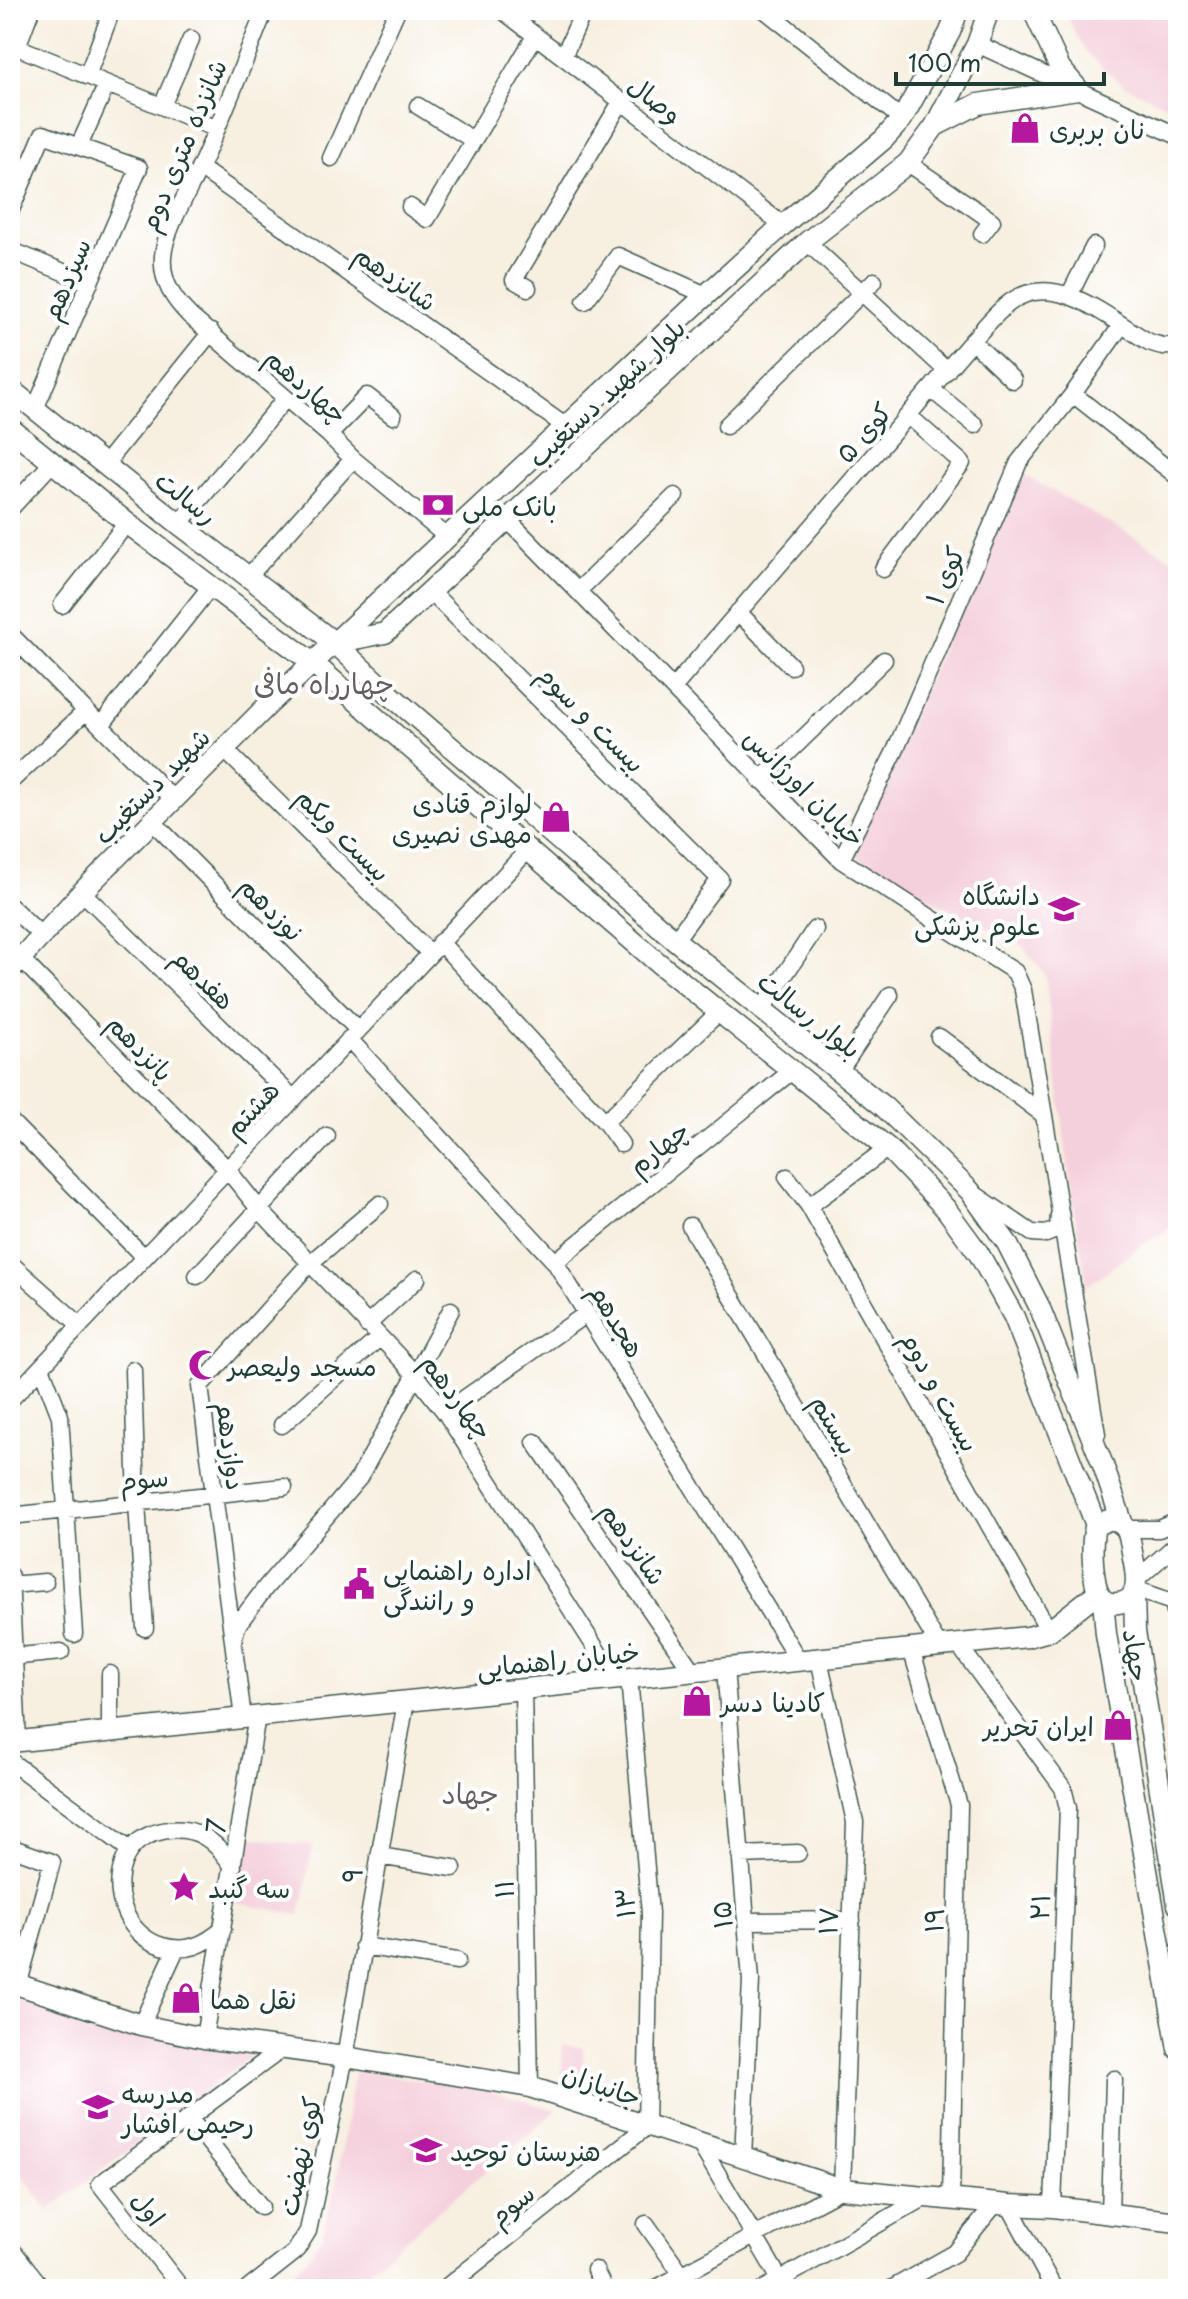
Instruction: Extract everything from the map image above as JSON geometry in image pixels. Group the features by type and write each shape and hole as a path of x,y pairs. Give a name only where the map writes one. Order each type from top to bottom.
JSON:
{"main road":[{"name":"بلوار شهید دستغیب","path":"335,643 706,295 884,139 902,119 950,32 958,10"},
{"name":"بلوار شهید دستغیب","path":"335,643 385,633 807,242 908,163 935,126 977,44 989,10"},
{"path":"1033,10 1060,68 1078,89"},
{"path":"950,32 977,44"},
{"path":"935,126 978,104 1078,89"},
{"path":"783,225 807,242"},
{"name":"رسالت","path":"10,389 335,643"},
{"path":"10,428 127,523 314,664"},
{"path":"90,492 108,468"},
{"name":"شهید دستغیب","path":"15,964 173,799 335,643"},
{"name":"بلوار رسالت","path":"335,643 387,692 675,940 884,1107 970,1191 1007,1243 1039,1306 1125,1526"},
{"name":"بلوار رسالت","path":"314,664 656,961 865,1128 946,1209 986,1266 1014,1317 1096,1525"},
{"path":"656,961 675,940"},
{"path":"865,1128 884,1107"},
{"path":"1096,1525 1111,1519 1125,1526"},
{"name":"جهاد","path":"1096,1525 1092,1536 1106,1634 1178,2049"},
{"name":"جهاد","path":"1125,1526 1135,1588 1135,1631 1172,1835 1178,1905"},
{"path":"1101,1596 1108,1603 1122,1603 1135,1588"},
{"name":"خیابان راهنمایی","path":"13,1748 110,1732 1028,1637 1049,1631 1101,1596"},
{"path":"1106,1634 1117,1624 1135,1631"},
{"name":"جانبازان","path":"14,1984 141,2025 204,2038 345,2057 417,2074 530,2087 842,2189 1053,2207 1178,2222"}],"street":[{"path":"31,10 14,46 217,129"},
{"path":"87,76 112,10"},
{"name":"شانزده متری دوم","path":"163,255 165,243 217,129 265,10"},
{"path":"331,158 397,10"},
{"name":"وصال","path":"502,10 783,225"},
{"path":"563,57 584,10"},
{"path":"765,10 902,119"},
{"path":"410,207 427,219 535,36"},
{"path":"162,106 191,39"},
{"path":"977,44 1178,136"},
{"path":"10,212 43,134 79,146 107,84"},
{"path":"528,288 514,280 621,102"},
{"path":"418,106 473,140"},
{"name":"سیزدهم","path":"35,409 139,168 79,146"},
{"path":"908,163 992,221 982,234"},
{"name":"شانزدهم","path":"200,168 565,426"},
{"path":"807,242 868,288 947,371"},
{"path":"1094,246 1070,294 1121,326 1173,348"},
{"path":"10,250 90,283"},
{"name":"چهاردهم","path":"163,255 167,286 176,302 353,459 446,536"},
{"path":"585,301 618,256 706,295"},
{"path":"726,426 868,288"},
{"name":"کوی ۵","path":"674,687 972,341 1013,299 1043,291 1070,294"},
{"name":"کوی ۱","path":"841,860 895,751 1019,462 1121,326"},
{"path":"108,468 112,455 211,332"},
{"path":"972,341 1013,380"},
{"path":"932,390 975,425"},
{"path":"1073,394 1178,477"},
{"path":"329,435 367,396 393,416"},
{"path":"179,524 286,398"},
{"path":"883,569 962,463 909,416"},
{"path":"248,577 353,459"},
{"path":"10,509 53,462"},
{"path":"578,591 675,496"},
{"name":"خیابان اورژانس","path":"507,519 841,860 1015,972 1023,990 1103,1465"},
{"path":"62,605 127,523"},
{"path":"101,725 211,586"},
{"name":"بیست و سوم","path":"430,591 720,879 675,940"},
{"path":"738,612 791,666"},
{"path":"11,638 173,799"},
{"path":"760,780 884,660"},
{"path":"10,782 86,711"},
{"name":"بیست ویکم","path":"224,749 435,947 605,1122 621,1144"},
{"name":"نوزدهم","path":"152,821 353,1034"},
{"name":"هشتم","path":"10,1398 528,850"},
{"name":"هفدهم","path":"82,892 293,1098"},
{"path":"10,906 43,937"},
{"path":"762,1009 815,929"},
{"name":"پانزدهم","path":"15,964 227,1169"},
{"path":"840,1070 890,995"},
{"path":"605,1122 720,1011"},
{"name":"هجدهم","path":"353,1034 555,1262 809,1660"},
{"path":"939,1037 1044,1115"},
{"name":"چهارم","path":"555,1262 793,1070"},
{"path":"10,1121 144,1257"},
{"path":"197,1276 327,1136"},
{"path":"809,1206 888,1148"},
{"name":"چهاردهم","path":"227,1169 259,1209 415,1374 445,1412 622,1679"},
{"name":"بیست و دوم","path":"787,1177 809,1206 1049,1631"},
{"path":"970,1191 1032,1233 1046,1234 1058,1229 1060,1209"},
{"name":"دوازدهم","path":"250,1717 232,1643 200,1386 310,1263 380,1204"},
{"name":"بیستم","path":"690,1226 948,1645"},
{"path":"10,1263 80,1325"},
{"path":"367,1325 417,1279"},
{"path":"232,1643 238,1624 266,1587 359,1478 451,1310"},
{"path":"445,1412 586,1314"},
{"path":"282,1425 379,1338"},
{"path":"41,1367 60,1416 74,1634"},
{"path":"133,1370 145,1628"},
{"name":"شانزدهم","path":"535,1442 693,1672"},
{"name":"سوم","path":"10,1516 284,1487"},
{"path":"1125,1526 1159,1529 1178,1521"},
{"path":"1178,1543 1135,1588 1175,1603 1178,1623"},
{"path":"10,1576 13,1748 130,1850"},
{"path":"10,1585 45,1582"},
{"name":"۲۱","path":"948,1645 1063,1788 1068,1808 1053,2207"},
{"name":"۱۹","path":"911,1649 959,1805 951,2199"},
{"path":"12,1657 61,1652"},
{"name":"۱۷","path":"809,1660 855,1822 842,2189"},
{"name":"۱۵","path":"725,1668 751,1980 743,2158"},
{"path":"110,1674 110,1732"},
{"name":"۱۳","path":"622,1679 650,1913 646,2127"},
{"name":"۱۱","path":"523,1689 530,2087"},
{"name":"۹","path":"345,2057 406,1701"},
{"name":"7","path":"204,2038 233,1866 250,1717"},
{"path":"223,1929 206,1943 191,1948 157,1945 141,1935 128,1920 121,1902 120,1883 130,1850 146,1837 164,1830 184,1830 203,1835 233,1866"},
{"path":"10,1847 52,1862 14,1984"},
{"path":"740,1855 798,1853"},
{"path":"379,1856 453,1868"},
{"path":"746,1921 852,1920"},
{"path":"363,1946 457,1961"},
{"path":"141,2025 176,1949"},
{"name":"اول","path":"182,2289 100,2184 282,2049"},
{"name":"کوی نهضت","path":"248,2289 315,2233 345,2057"},
{"path":"1110,2214 1114,2079"},
{"path":"189,2118 261,2207"},
{"name":"سوم","path":"444,2289 646,2127"},
{"path":"700,2144 783,2284"},
{"path":"655,2289 842,2189"},
{"path":"764,2289 783,2284 924,2198"},
{"path":"891,2289 955,2253 1003,2204 1054,2289"},
{"path":"646,2224 681,2273"},
{"path":"10,2247 39,2288"},
{"path":"595,2270 604,2289"}],"shaded area":[{"path":"1064,10 1178,10 1178,111 1125,86 1103,68 1083,48"},
{"name":"دانشگاه علوم پزشکی","path":"1019,472 1178,562 1178,1223 1087,1286 1072,1199 1045,975 1022,945 880,874 853,853"},
{"path":"249,1837 313,1846 300,1915 237,1903"},
{"name":"مدرسه رحیمی افشار","path":"10,1998 92,2024 99,2020 254,2054 48,2211 10,2159"},
{"path":"562,2045 583,2048 584,2085 562,2077"},
{"name":"هنرستان توحید","path":"354,2071 478,2088 557,2110 347,2289 274,2289 306,2259 322,2236 335,2190"}],"place":[{"name":"نان بربری","path":"1025,128"},
{"name":"بانک ملی","path":"438,505"},
{"name":"لوازم قنادی مهدی نصیری","path":"556,817"},
{"name":"دانشگاه علوم پزشکی","path":"1064,909"},
{"name":"مسجد ولیعصر","path":"204,1365"},
{"name":"اداره راهنمایی و رانندگی","path":"359,1584"},
{"name":"کادینا دسر","path":"697,1701"},
{"name":"ایران تحریر","path":"1118,1725"},
{"name":"سه گنبد","path":"184,1887"},
{"name":"نقل هما","path":"186,1998"},
{"name":"مدرسه رحیمی افشار","path":"98,2107"},
{"name":"هنرستان توحید","path":"426,2150"}],"district":[{"name":"چهارراه مافی","path":"324,682"},
{"name":"جهاد","path":"470,1792"}]}
